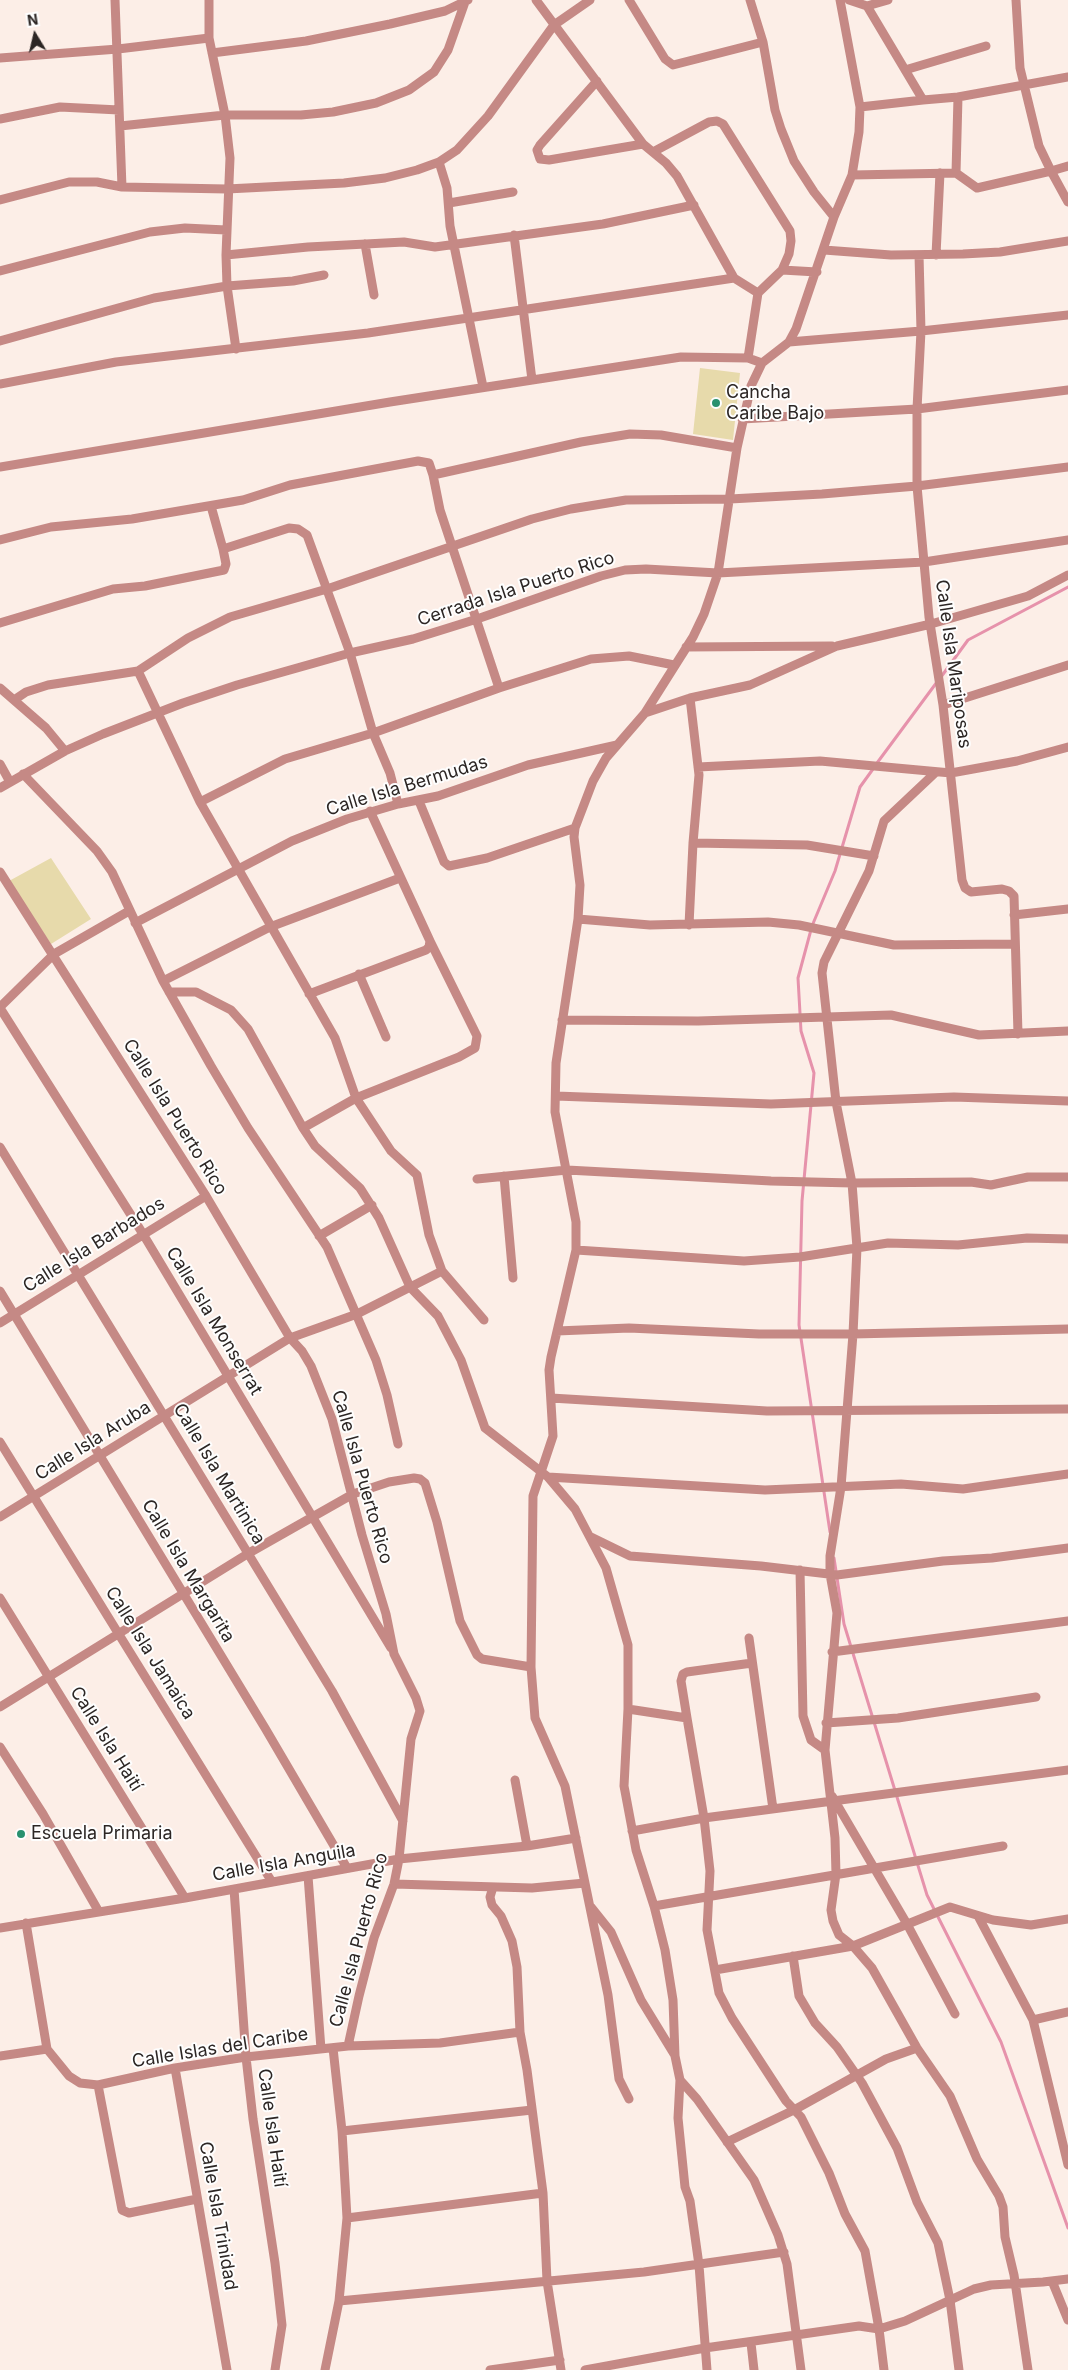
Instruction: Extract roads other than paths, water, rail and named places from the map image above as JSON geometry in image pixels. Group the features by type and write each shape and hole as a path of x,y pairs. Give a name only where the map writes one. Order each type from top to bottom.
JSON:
{"street":[{"path":"115,0 122,187"},
{"path":"209,0 209,38 225,115 230,158 227,189 226,255 227,286 236,349"},
{"path":"536,0 644,144 677,176 734,278 758,293"},
{"path":"0,200 70,182 97,182 122,187 227,189 344,183 385,178 418,170 439,162 458,150 488,116 554,25 590,0"},
{"path":"629,0 665,59 673,64 763,42"},
{"path":"750,0 763,42 775,110 781,130 794,161 814,192 834,217"},
{"path":"629,2099 619,2078 608,1995 565,1786 536,1718 531,1667 533,1496 545,1475 553,1436 549,1370 576,1250 576,1222 555,1112 556,1063 578,919 580,885 574,837 575,828 593,781 606,758 645,713 704,614 718,573 736,448 751,386 762,363 789,342 817,272 834,217 852,176 859,132 860,107 840,0"},
{"path":"849,0 867,6 888,0"},
{"path":"1016,0 1018,47 1039,146 1068,202"},
{"path":"212,53 306,41 444,11 466,1"},
{"path":"120,126 225,115 300,115 334,112 376,103 409,90 434,72 448,50 466,1"},
{"path":"867,6 923,100"},
{"path":"0,58 118,49 209,38"},
{"path":"905,70 986,46"},
{"path":"860,107 958,97 1068,77"},
{"path":"597,81 540,145 537,150 540,159 550,160 644,144"},
{"path":"956,172 958,97"},
{"path":"0,118 60,107 119,110"},
{"path":"653,152 709,122 717,120 723,124 790,230 789,254 782,270 758,293 748,358"},
{"path":"439,162 447,188 454,244 482,387"},
{"path":"852,176 956,172 976,188 1068,166"},
{"path":"936,255 940,173"},
{"path":"449,203 512,192"},
{"path":"226,255 404,242 435,247 612,223 694,205"},
{"path":"0,271 150,232 185,228 226,230"},
{"path":"514,235 532,380"},
{"path":"824,250 936,255 1000,252 1068,241"},
{"path":"365,244 374,295"},
{"name":"Calle Isla Mariposas","path":"919,255 920,331 917,486 931,624 944,705 962,880 965,888 971,892 1002,889 1009,891 1014,896 1018,1034"},
{"path":"782,270 817,272"},
{"path":"0,341 154,298 227,286 293,281 324,275"},
{"path":"0,384 116,362 368,333 523,308 734,278"},
{"path":"789,342 920,331 1068,315"},
{"path":"0,467 482,387 680,357 748,358 762,363"},
{"path":"742,419 917,410 1068,390"},
{"path":"433,475 581,442 630,434 661,435 736,448"},
{"path":"0,540 51,527 132,519 243,500 290,484 418,461 429,463 440,510 499,688"},
{"path":"14,700 26,692 48,685 138,671 188,638 230,618 328,589 454,548 532,519 570,509 626,500 730,499 917,486 1068,467"},
{"path":"0,623 113,589 145,586 217,573 224,570 226,564 223,548 211,506"},
{"path":"223,548 289,528 298,529 307,535 350,653 372,733 390,773 398,804"},
{"name":"Cerrada Isla Puerto Rico","path":"0,788 65,751 103,734 237,685 350,653 413,639 625,570 646,569 718,573 924,562 1068,540"},
{"path":"645,713 690,698 750,685 837,646 931,624 1028,596 1068,575"},
{"path":"686,647 837,646"},
{"path":"200,802 286,759 372,733 499,688 591,660 629,656 644,657 674,664"},
{"path":"944,705 1068,665"},
{"path":"138,671 200,802 335,1038 356,1098 391,1151 417,1175 429,1235 442,1271 484,1320"},
{"path":"0,688 46,728 65,751"},
{"path":"689,925 698,767 690,698"},
{"name":"Calle Isla Bermudas","path":"135,923 237,868 292,841 370,811 438,796 528,765 618,745"},
{"path":"698,767 820,761 951,773 1017,761 1068,747"},
{"path":"0,764 10,782"},
{"path":"936,772 884,822 869,871 824,962 822,973 836,1102 852,1183 857,1248 853,1334 841,1488 830,1556 830,1574 837,1613 832,1652 825,1750 832,1798 835,1838 836,1874 831,1910 839,1935 854,1946 872,1968 916,2048 950,2096 977,2158 999,2196 1003,2207 1005,2237 1015,2284 1028,2370"},
{"path":"23,774 97,851 112,872 169,992 248,1128 326,1246 357,1314 387,1395 398,1444"},
{"path":"419,801 444,862 449,866 487,858 575,828"},
{"path":"303,1128 356,1098 460,1058 475,1048 477,1036 400,878 370,811"},
{"path":"693,843 808,845 874,856"},
{"name":"Calle Isla Puerto Rico","path":"0,872 54,954 206,1196 290,1338 302,1351 311,1366 332,1419 353,1494 362,1535 386,1614 394,1654 416,1698 420,1711 411,1739 399,1859 394,1884 374,1938 348,2046"},
{"path":"163,981 270,927 400,878"},
{"path":"1014,915 1068,909"},
{"path":"0,1008 54,954 129,911"},
{"path":"578,919 628,924 689,925 768,922 838,932 894,945 1015,944"},
{"path":"309,994 426,950 430,941"},
{"path":"359,974 386,1037"},
{"path":"169,992 196,992 231,1010 248,1029 303,1128 315,1146 351,1178 372,1205 410,1286 438,1316 461,1360 485,1428 545,1475 575,1509 606,1568 628,1644 628,1709 624,1786 640,1863 654,1906 673,2000 676,2056 680,2080 678,2118 683,2167 699,2265 707,2370"},
{"name":"Calle Isla Monserrat","path":"0,1008 143,1234 394,1654"},
{"path":"562,1020 698,1021 890,1015 979,1036 1068,1031"},
{"path":"556,1096 771,1104 954,1097 1068,1101"},
{"name":"Calle Isla Martinica","path":"0,1147 249,1553 288,1622 332,1691 403,1821"},
{"path":"477,1179 566,1170 771,1181 852,1183 971,1182 990,1185 1028,1177 1068,1177"},
{"path":"504,1176 513,1278"},
{"name":"Calle Isla Barbados","path":"0,1323 206,1196"},
{"path":"319,1236 372,1205"},
{"path":"576,1250 744,1261 800,1257 888,1243 958,1245 1027,1238 1068,1239"},
{"name":"Calle Isla Aruba","path":"0,1517 290,1338 357,1314 442,1271"},
{"name":"Calle Isla Margarita","path":"0,1291 347,1868"},
{"path":"557,1330 630,1328 759,1334 853,1334 1068,1329"},
{"path":"551,1398 767,1411 1068,1409"},
{"name":"Calle Isla Jamaica","path":"0,1442 272,1882"},
{"path":"545,1475 765,1490 902,1484 963,1489 1068,1474"},
{"path":"0,1706 49,1678 183,1593 312,1516 353,1494 389,1482 414,1478 420,1479 425,1483 438,1522 460,1621 477,1655 482,1659 531,1667"},
{"path":"591,1537 630,1556 800,1570 837,1575 943,1560 992,1558 1068,1548"},
{"path":"800,1570 804,1716 811,1740 825,1750"},
{"name":"Calle Isla Haití","path":"0,1598 185,1898"},
{"path":"832,1652 1068,1621"},
{"path":"749,1638 773,1809"},
{"path":"752,1663 688,1672 683,1674 682,1681 704,1818 710,1871 707,1930 714,1970 719,1993 732,2018 794,2110 801,2117 829,2173 845,2214 865,2251 879,2329 884,2370"},
{"path":"826,1723 898,1718 1036,1697"},
{"path":"628,1709 687,1718"},
{"path":"0,1747 43,1814 99,1912"},
{"path":"632,1830 773,1809 832,1798 1068,1770"},
{"path":"515,1780 527,1846"},
{"path":"832,1798 875,1868 955,2014"},
{"name":"Calle Isla Anguila","path":"0,1928 185,1898 399,1859 527,1846 576,1838"},
{"path":"654,1906 1003,1846"},
{"path":"308,1876 320,2049"},
{"path":"394,1884 532,1888 585,1883"},
{"path":"490,2370 560,2365 547,2281 543,2193 520,2032 516,1967 512,1941 501,1916 492,1905 490,1897 492,1886"},
{"name":"Calle Isla Haití","path":"234,1889 246,2057 282,2324 275,2370"},
{"path":"590,1904 611,1932 640,2000 676,2056"},
{"path":"714,1970 854,1946 950,1907 978,1916 1030,1925 1068,1919"},
{"path":"978,1916 1033,2020 1068,2165"},
{"path":"0,2056 47,2049 26,1923"},
{"path":"793,1956 799,1996 815,2023 857,2075 897,2148 917,2202 934,2233 950,2300 959,2370"},
{"path":"1033,2020 1068,2012"},
{"name":"Calle Islas del Caribe","path":"47,2049 70,2076 80,2083 98,2084 175,2068 246,2057 348,2046 440,2043 520,2032"},
{"name":"Calle Isla Puerto Rico","path":"324,2370 339,2301 347,2218 342,2130 333,2048"},
{"path":"727,2142 794,2110 886,2059 916,2048"},
{"name":"Calle Isla Trinidad","path":"175,2068 227,2370"},
{"path":"680,2080 754,2180 778,2234 784,2252 801,2370"},
{"path":"98,2084 122,2210 126,2212 197,2199"},
{"path":"342,2130 532,2110"},
{"path":"347,2218 543,2193"},
{"path":"339,2301 699,2265 784,2252"},
{"path":"585,2370 705,2348 751,2343 859,2326 879,2329 905,2321 983,2287 1068,2278"},
{"path":"1052,2281 1068,2320"},
{"path":"751,2343 754,2370"}],"waterway":[{"path":"941,677 968,640 1068,587"},
{"path":"877,763 937,682"},
{"path":"830,1532 799,1325 802,1201 814,1073 801,1031 798,978 812,926 835,871 860,787 873,769"},
{"path":"834,1558 844,1624 927,1895 1001,2042 1068,2228"}],"place":[{"name":"Cancha Caribe Bajo","path":"716,403"},
{"name":"Escuela Primaria","path":"21,1834"}]}
